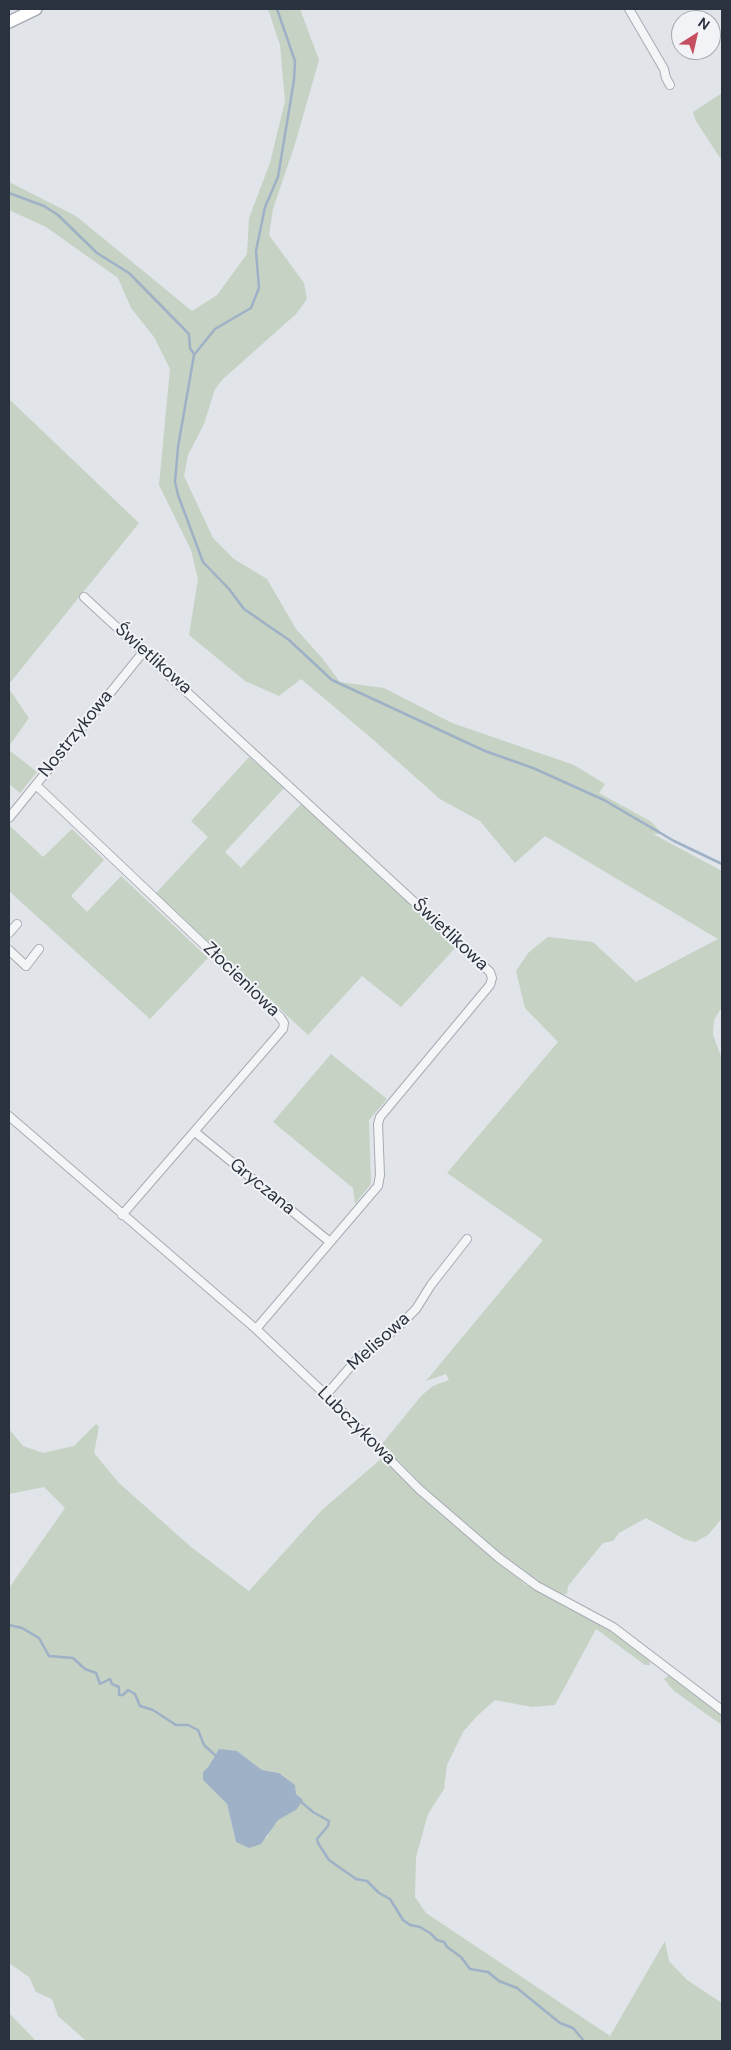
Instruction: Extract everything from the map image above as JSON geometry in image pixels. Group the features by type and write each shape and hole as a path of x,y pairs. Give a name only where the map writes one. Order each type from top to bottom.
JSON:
{"street":[{"path":"9,22 36,9"},
{"path":"629,9 664,69 670,85"},
{"name":"Świetlikowa","path":"84,596 490,972 492,978 490,985 380,1117 378,1124 380,1175 378,1186 256,1329"},
{"name":"Nostrzykowa","path":"9,818 144,651"},
{"name":"Złocieniowa","path":"36,785 280,1017 284,1023 282,1029 122,1215"},
{"path":"9,933 17,924"},
{"path":"9,950 26,966 40,949"},
{"name":"Lubczykowa","path":"9,1116 256,1329 326,1395 419,1489 522,1577 613,1627 722,1710"},
{"name":"Gryczana","path":"195,1132 330,1242"},
{"name":"Melisowa","path":"326,1395 357,1359 398,1327 416,1309 431,1284 467,1239"}],"green space":[{"path":"268,9 300,9 319,60 295,144 273,209 269,235 304,283 307,299 296,314 223,379 215,389 204,424 188,455 184,476 213,538 234,559 267,579 296,629 340,682 384,688 452,723 574,765 605,784 599,793 650,821 663,834 653,834 722,871 722,937 720,939 722,939 722,1007 714,1020 713,1035 722,1059 722,1518 708,1535 695,1542 684,1539 646,1518 619,1533 613,1541 603,1543 568,1586 567,1594 540,1585 501,1557 439,1502 382,1444 422,1395 433,1386 449,1380 446,1374 426,1381 543,1240 447,1173 558,1042 525,1008 516,971 529,952 548,937 593,942 636,982 718,939 545,836 515,863 480,821 440,799 301,679 279,696 245,681 189,635 198,579 191,550 159,485 170,369 154,337 131,308 118,278 46,227 9,210 9,182 76,216 192,311 217,295 247,254 249,218 270,163 285,101 280,45"},
{"path":"722,93 722,161 696,121 693,112"},
{"path":"9,399 139,523 9,684"},
{"path":"9,689 29,718 9,746"},
{"path":"9,750 37,772 20,793 9,784"},
{"path":"249,757 284,788 225,852 241,868 301,804 456,947 401,1007 362,976 308,1035 156,893 208,837 191,821"},
{"path":"10,826 43,857 72,829 104,860 71,896 87,912 121,876 208,958 150,1019 9,891"},
{"path":"331,1054 387,1099 369,1120 371,1184 355,1204 353,1188 273,1122"},
{"path":"96,1424 99,1427 94,1453 119,1483 191,1547 249,1591 322,1510 382,1458 422,1498 526,1585 613,1630 649,1659 650,1665 645,1665 596,1629 555,1705 532,1707 495,1700 477,1716 463,1732 447,1765 444,1789 428,1814 416,1857 415,1897 426,1913 610,2036 665,1941 669,1961 687,1980 722,2003 722,2041 86,2041 58,2016 52,1999 36,1992 29,1977 9,1963 9,1588 65,1508 44,1487 9,1494 9,1429 23,1446 43,1453 74,1446","holes":["237,1751 262,1770 279,1773 295,1785 296,1810 278,1819 271,1827 267,1838 236,1842 227,1804 203,1780 203,1772 209,1766"]},
{"path":"669,1675 722,1713 722,1725 674,1691 664,1679"},
{"path":"9,2013 36,2041 9,2041"}],"water":[{"path":"219,1749 237,1751 262,1770 279,1773 295,1785 296,1794 303,1800 296,1810 278,1820 261,1844 249,1848 236,1842 227,1804 203,1780 203,1772"}],"waterway":[{"path":"277,9 295,61 294,80 278,177 265,207 256,251 259,288 251,308 215,329 194,355 178,447 175,482 203,562 229,589 244,609 289,640 332,680 485,751 533,768 604,800 674,841 722,864"},
{"path":"9,193 44,206 58,215 97,253 129,273 189,334 190,348 194,354"},
{"path":"9,1625 22,1628 39,1638 49,1656 73,1658 85,1669 96,1673 100,1684 110,1679 112,1684 119,1687 119,1695 123,1695 128,1690 135,1694 140,1706 153,1710 176,1725 188,1725 198,1730 204,1745 216,1756"},
{"path":"300,1801 313,1812 329,1821 328,1826 317,1839 329,1860 356,1879 367,1881 379,1893 390,1899 403,1920 410,1925 420,1927 437,1940 444,1942 447,1947 461,1957 470,1969 488,1972 499,1981 517,1988 560,2023 573,2028 584,2041"}]}
